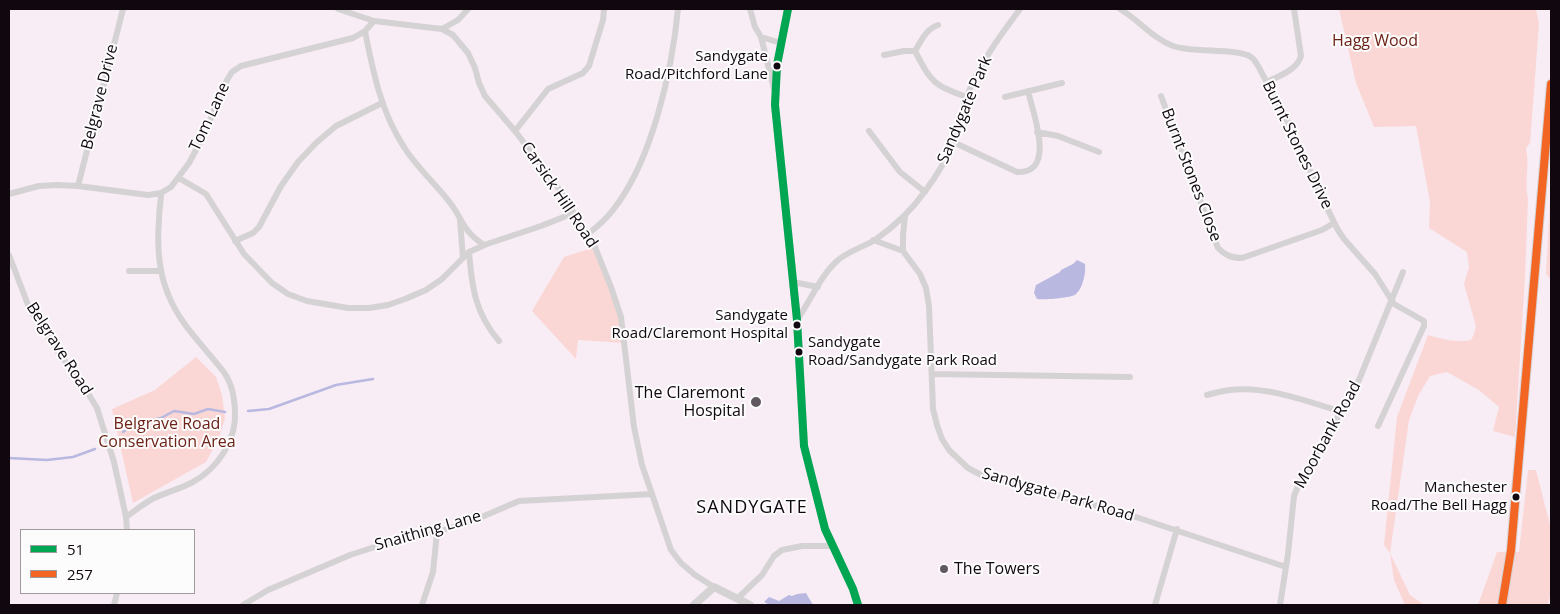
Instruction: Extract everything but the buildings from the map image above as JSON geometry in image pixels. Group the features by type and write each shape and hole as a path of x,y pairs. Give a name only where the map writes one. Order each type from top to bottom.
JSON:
{"main road":[{"path":"1502,605 1511,550 1551,84"}],"street":[{"name":"Belgrave Drive","path":"78,186 123,9"},
{"path":"338,9 374,21 442,30 458,20 468,9"},
{"path":"516,131 548,89 583,73 588,66 603,20 604,9"},
{"path":"588,234 612,212 621,200 643,155 670,70 678,9"},
{"path":"750,9 755,27 761,37 775,93"},
{"path":"788,9 781,43 775,93 797,320 804,446 826,529 853,589 858,605"},
{"name":"Sandygate Park","path":"797,320 832,266 840,258 873,240 905,216 936,177 953,142 967,97 976,76 1020,9"},
{"name":"Burnt Stones Drive","path":"1120,9 1134,17 1156,38 1174,46 1253,58 1286,114 1334,223 1344,239 1375,274 1392,300"},
{"path":"1267,82 1296,66 1300,61 1294,9"},
{"name":"Tom Lane","path":"161,193 171,187 179,178 202,139 232,72 249,63 352,38 365,31 374,21"},
{"path":"915,51 927,32 932,27 938,25"},
{"name":"Carsick Hill Road","path":"442,30 453,35 468,53 485,96 516,131 559,189 588,234 604,266 621,318 634,427 642,466 671,550 694,575 750,605"},
{"path":"365,31 374,77 382,103 404,147 450,204 472,236 484,245"},
{"path":"761,37 781,43"},
{"path":"915,51 925,71 935,83 948,91 967,97"},
{"path":"884,55 915,51"},
{"path":"1005,97 1062,83"},
{"path":"953,142 1017,172 1022,173 1032,169 1040,155 1038,132 1028,91"},
{"name":"Burnt Stones Close","path":"1161,96 1218,248 1223,253 1242,258 1322,230 1334,223"},
{"path":"235,242 253,233 259,227 281,186 298,162 316,144 336,126 382,103"},
{"path":"869,131 900,172 925,192"},
{"path":"1038,132 1058,136 1099,152"},
{"path":"179,178 206,194 244,254 256,268 288,294 307,301 348,308 369,308 388,305 405,299 442,280 469,252 574,213"},
{"path":"9,194 40,186 78,186 148,195 161,193 158,244 160,271 168,294 177,314 188,331 224,373 230,383 234,399 235,416 230,442 223,454 204,474 192,482 153,498 126,517"},
{"path":"873,240 903,251 905,216"},
{"path":"460,218 463,258"},
{"name":"Sandygate Park Road","path":"903,251 920,274 926,288 930,324 933,409 942,439 956,459 981,475 1121,512 1286,566"},
{"path":"469,252 473,291 483,318 499,341"},
{"name":"Belgrave Road","path":"9,255 30,310 58,352 80,380 97,408 114,462 126,517 126,529"},
{"path":"129,271 160,271"},
{"name":"Moorbank Road","path":"1280,605 1296,490 1359,380 1403,272"},
{"path":"793,282 818,287"},
{"path":"1378,426 1424,326 1424,320 1397,307 1392,300"},
{"path":"932,374 1130,377"},
{"path":"1207,394 1230,390 1250,390 1285,396 1342,412"},
{"name":"Snaithing Lane","path":"243,605 268,590 350,555 386,542 437,532 470,522 519,502 652,494"},
{"path":"1155,605 1177,529"},
{"path":"422,605 433,572 437,532"},
{"path":"738,598 762,574 774,556 782,550 802,546 833,546"},
{"path":"694,605 714,587"}],"green space":[{"name":"Hagg Wood","path":"1339,9 1536,9 1539,24 1530,143 1526,148 1528,199 1515,437 1493,431 1499,407 1479,390 1447,372 1430,376 1418,396 1409,420 1390,553 1384,545 1397,417 1428,335 1455,341 1466,341 1471,340 1476,326 1464,284 1469,267 1467,252 1429,228 1430,202 1416,126 1374,127 1356,83"},
{"path":"1551,184 1551,280 1546,274"},
{"path":"595,247 616,302 625,343 578,340 576,359 532,311 564,257"},
{"name":"Belgrave Road Conservation Area","path":"196,357 216,377 222,395 225,418 219,438 206,462 133,503 112,409 155,390"},
{"path":"1528,470 1536,470 1551,529 1551,591 1548,605 1478,605 1497,552 1519,552"},
{"path":"1390,553 1410,595 1424,605 1405,605 1394,580"}],"water":[{"path":"1077,260 1085,264 1085,267 1082,284 1076,294 1064,298 1037,299 1034,293 1036,285"},
{"path":"806,593 813,605 770,605 764,602 769,597 779,601 789,595"}],"waterway":[{"path":"248,411 269,409 336,385 373,379"},
{"path":"123,432 134,424 161,418 174,411 194,414 208,409 225,412"},
{"path":"9,458 47,460 73,457 95,449"}],"transit line":[{"name":"51","path":"788,9 777,65 775,105 797,320 804,446 825,529 853,589 858,605"},
{"name":"257","path":"1502,605 1511,550 1551,84"}],"place":[{"name":"Sandygate Road/Pitchford Lane","path":"777,66"},
{"name":"Sandygate Road/Claremont Hospital","path":"797,325"},
{"name":"Sandygate Road/Sandygate Park Road","path":"799,352"},
{"name":"The Claremont Hospital","path":"756,402"},
{"name":"Manchester Road/The Bell Hagg","path":"1516,497"},
{"name":"The Towers","path":"944,569"}],"district":[{"name":"SANDYGATE","path":"752,508"}]}
